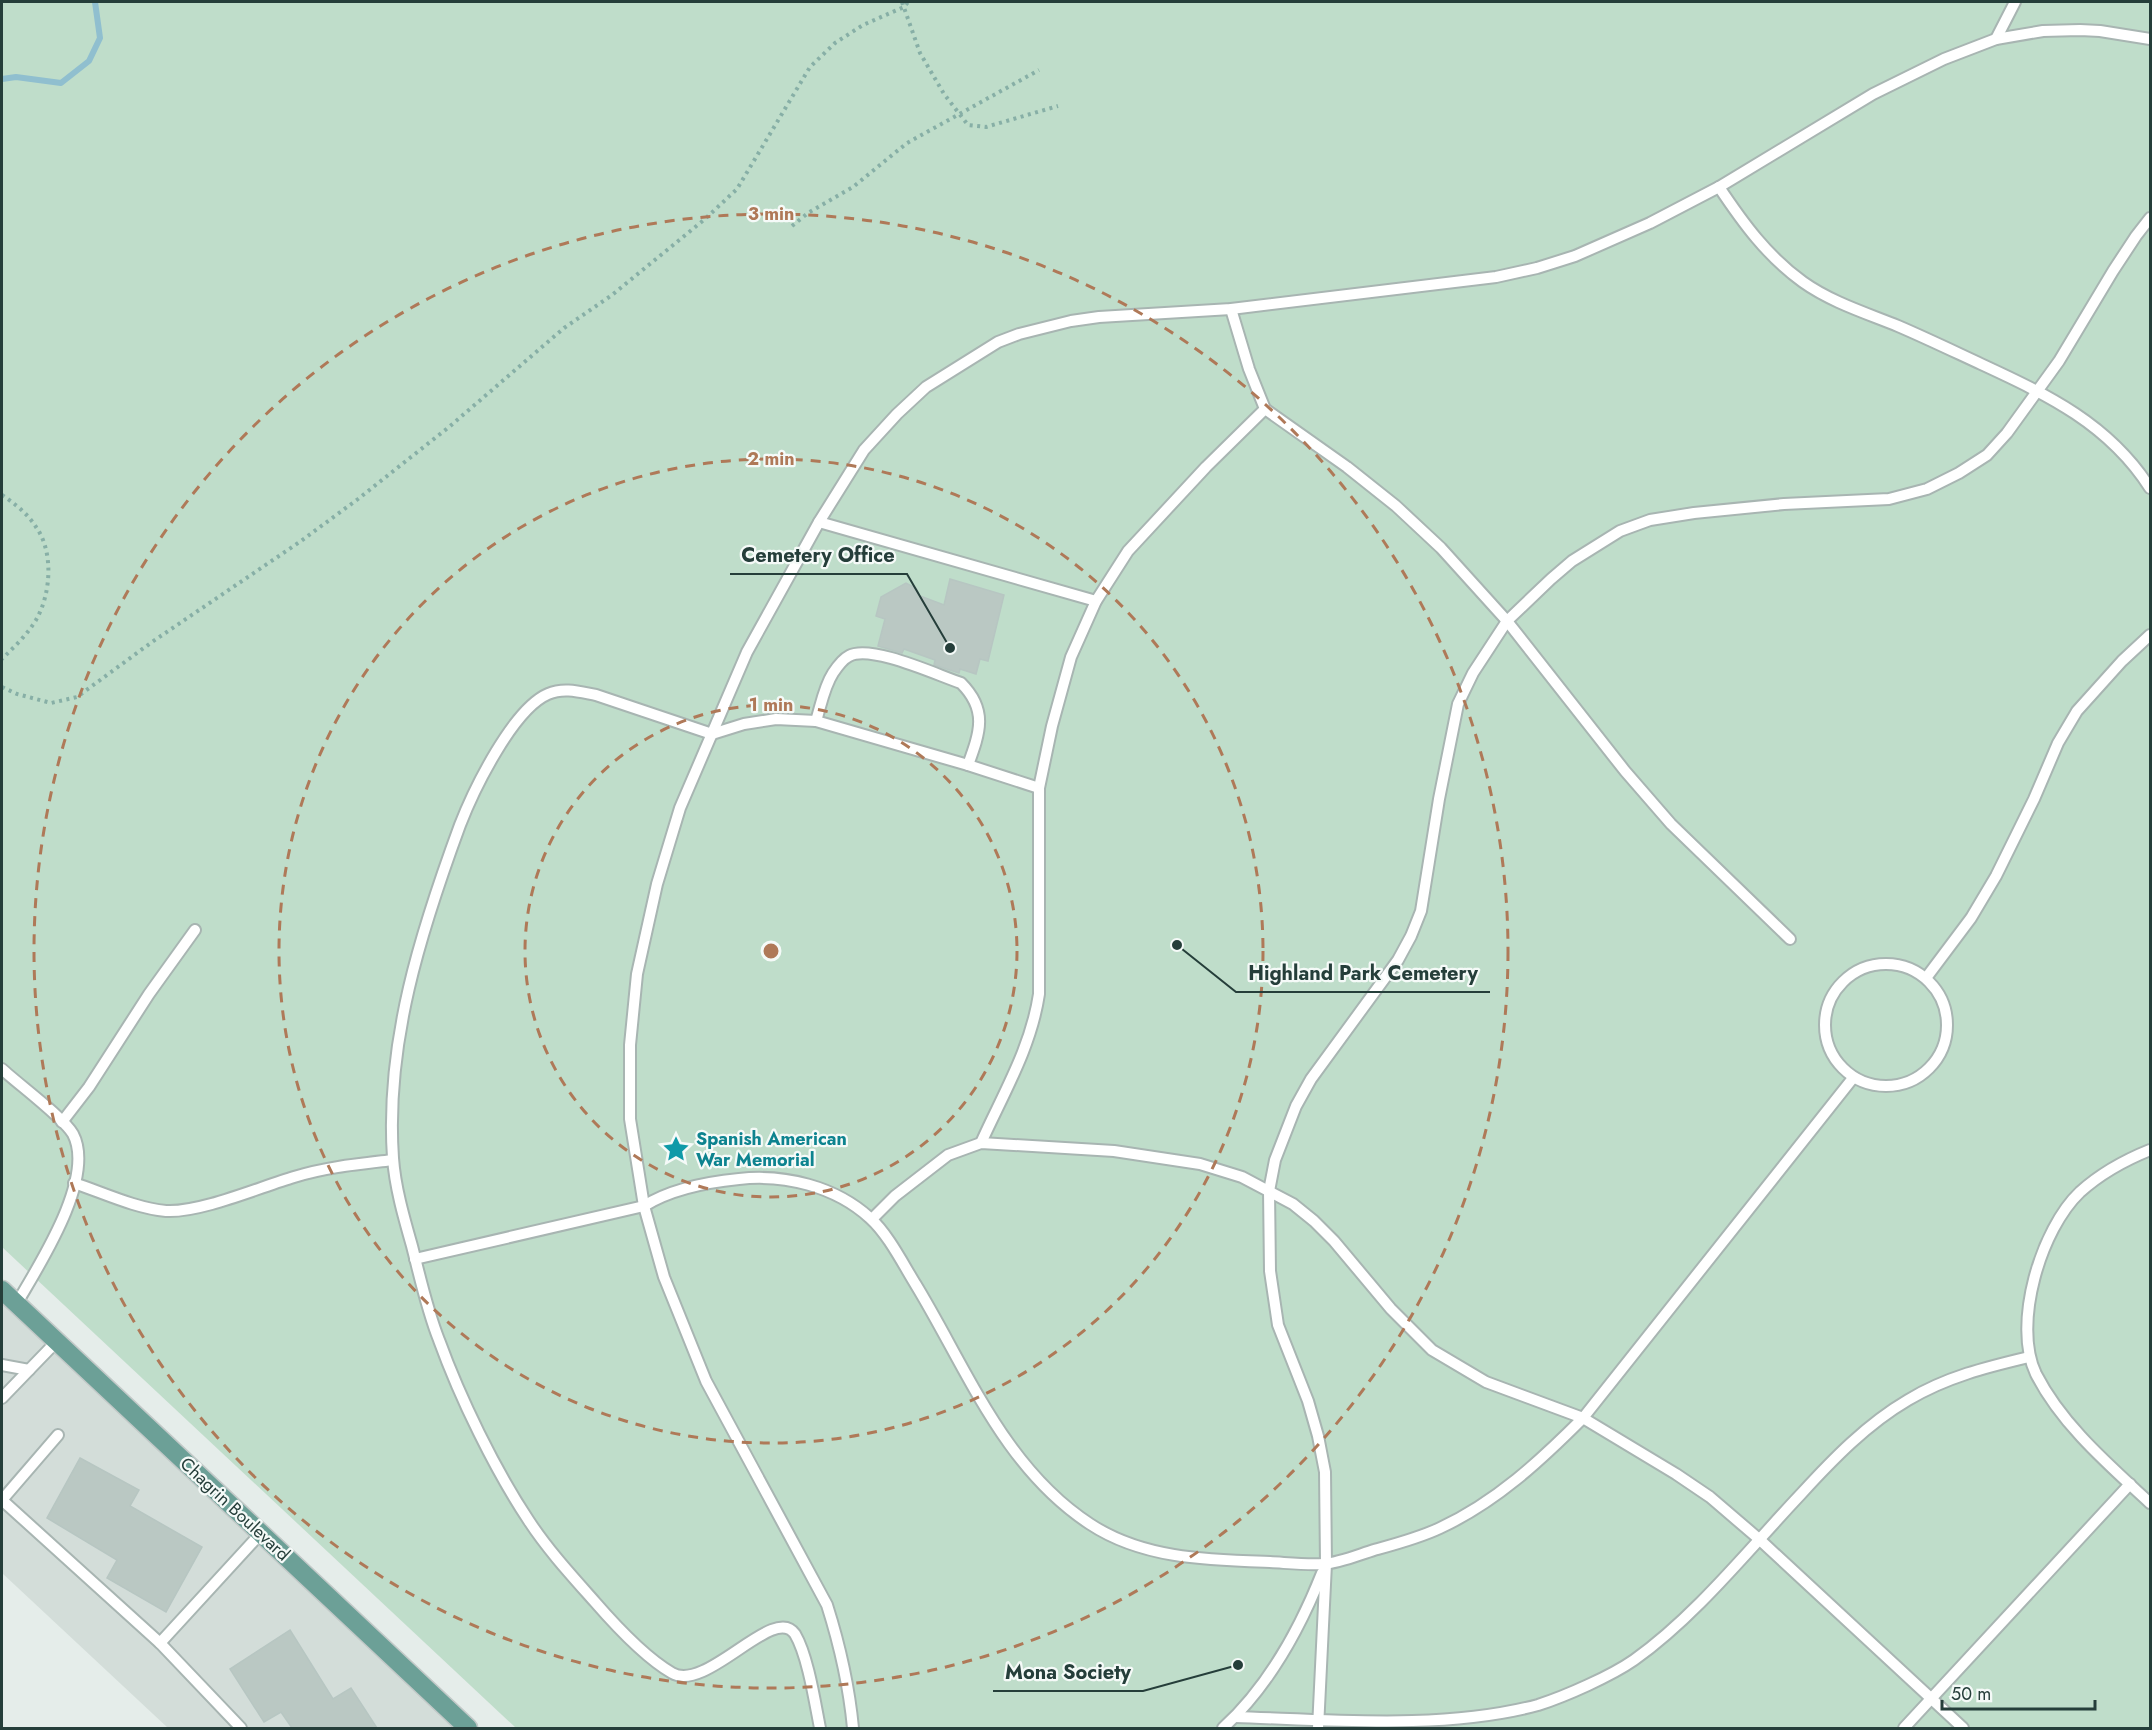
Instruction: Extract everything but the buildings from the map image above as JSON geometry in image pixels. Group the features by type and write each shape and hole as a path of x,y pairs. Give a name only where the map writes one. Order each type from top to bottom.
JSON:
{"main road":[{"name":"Chagrin Boulevard","path":"2,1290 468,1728"}],"lane":[{"path":"1996,39 2015,2"},
{"path":"853,1728 838,1637 827,1605 706,1381 664,1277 644,1206 630,1119 629,1091 630,1045 637,974 645,932 671,832 747,652 819,522 864,450 926,387 998,342 1019,334 1071,321 1125,314 1231,309 1496,277 1537,268 1611,241 1719,187 1873,94 1944,60 1996,39 2043,31 2080,30 2151,39"},
{"path":"1719,187 1740,220 1765,250 1803,282 1846,305 2038,390 2106,435 2126,454 2151,488"},
{"path":"1318,1724 1326,1564 1325,1472 1308,1401 1278,1325 1270,1271 1269,1191 1275,1161 1296,1106 1311,1080 1398,960 1421,911 1442,778 1458,705 1479,663 1507,621 1572,561 1620,531 1650,520 1694,513 1784,504 1869,502 1889,499 1927,489 1959,474 1987,455 2007,433 2059,361 2113,271 2151,218"},
{"path":"1231,309 1249,369 1265,409 1347,466 1396,506 1441,548 1507,621 1625,771 1671,824 1790,939"},
{"path":"981,1143 1014,1075 1036,1017 1039,994 1038,788 1071,657 1096,601 1128,551 1206,467 1265,409"},
{"path":"819,522 1096,601"},
{"path":"1926,978 1971,918 1996,876 2034,799 2054,751 2077,711 2122,661 2151,635"},
{"path":"816,721 828,684 840,664 855,654 877,653 961,683 969,691 974,698 980,718 978,735 968,765"},
{"path":"820,1728 802,1653 794,1633 788,1628 780,1627 766,1632 712,1667 692,1676 677,1676 635,1643 565,1568 529,1521 503,1477 438,1339 415,1259 393,1160 392,1116 398,1046 422,935 464,815 482,780 522,714 534,702 547,694 564,690 580,692 712,734 744,724 776,719 816,721 1038,788"},
{"path":"62,1122 89,1087 149,994 195,930"},
{"path":"1874,964 1893,964 1911,968 1926,978 1939,992 1947,1010 1948,1029 1944,1048 1921,1077 1905,1084 1887,1087 1869,1085 1853,1078 1839,1066 1829,1050 1824,1032 1825,1014 1831,996 1857,970 1874,964"},
{"path":"2,1070 62,1122 72,1133 77,1144 78,1164 75,1183 66,1212 53,1240 17,1303"},
{"path":"415,1259 644,1206 656,1198 671,1193 730,1180 760,1176 817,1187 855,1206 872,1219 922,1295 983,1406 1006,1441 1052,1493 1069,1508 1109,1536 1157,1552 1220,1561 1326,1564 1438,1529 1480,1507 1518,1480 1583,1418 1853,1078"},
{"path":"872,1219 895,1196 948,1155 981,1143 1113,1151 1200,1164 1242,1177 1293,1204 1314,1221 1334,1241 1391,1309 1432,1350 1486,1382 1583,1418 1710,1497 1759,1539 1964,1728"},
{"path":"2151,1150 2136,1156 2079,1193 2060,1218 2047,1243 2033,1278 2029,1301 2029,1357 2054,1405 2074,1429 2151,1503"},
{"path":"75,1183 152,1208 182,1210 334,1167 393,1160"},
{"path":"2,1398 57,1341"},
{"path":"1235,1717 1318,1724 1452,1720 1495,1716 1540,1704 1608,1675 1632,1661 1672,1629 1853,1440 1907,1400 1935,1385 1961,1374 2029,1357"},
{"path":"2,1365 28,1370"},
{"path":"58,1435 2,1500 160,1643 241,1728"},
{"path":"1904,1728 2130,1484"},
{"path":"160,1643 261,1533"},
{"path":"1223,1728 1252,1700 1284,1652 1311,1602 1326,1564"}],"path":[{"path":"902,2 920,53 944,94 968,125 986,127 1058,106"},
{"path":"2,687 17,694 51,703 76,697 358,499 449,427 564,328 612,295 705,219 737,189 810,67 835,43 863,24 904,7 908,2"},
{"path":"792,226 808,213 853,187 907,143 1039,70"},
{"path":"2,495 36,526 47,549 47,573 46,592 36,620 2,659"}],"shaded area":[{"path":"2,1289 468,1728 168,1728 2,1573"}],"green space":[{"path":"2,2 2150,2 2150,1728 516,1728 2,1247"}],"waterway":[{"path":"2,79 16,77 61,83 89,61 100,38 95,2"}],"place":[{"name":"Cemetery Office","path":"950,648"},
{"name":"Highland Park Cemetery","path":"1177,945"},
{"name":"Spanish American War Memorial","path":"676,1149"},
{"name":"Mona Society","path":"1238,1665"}]}
